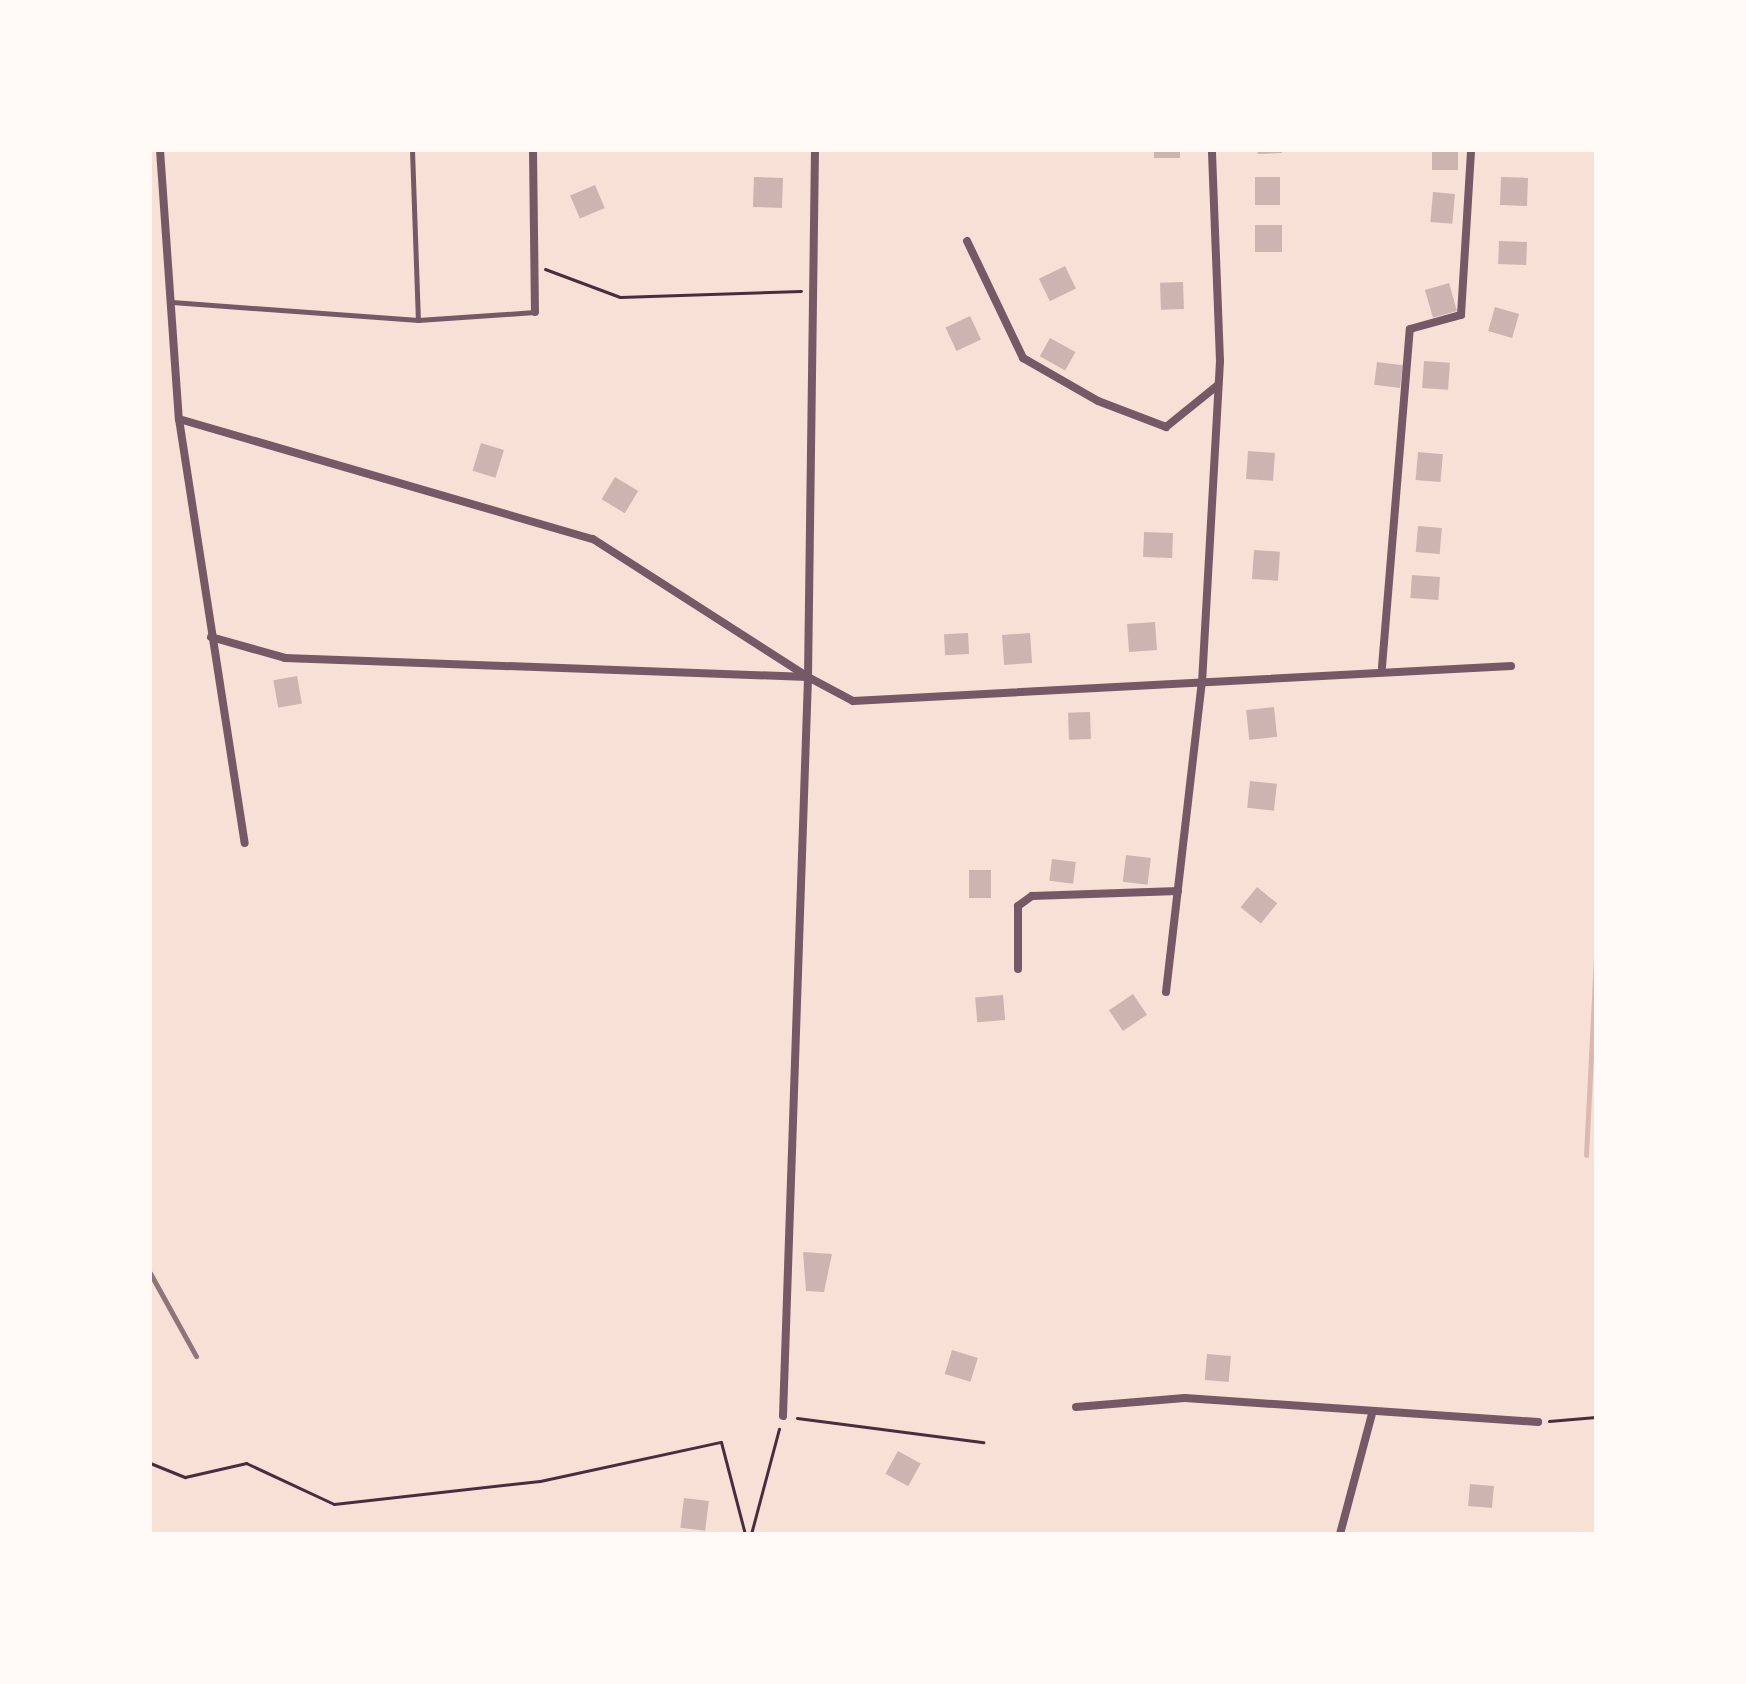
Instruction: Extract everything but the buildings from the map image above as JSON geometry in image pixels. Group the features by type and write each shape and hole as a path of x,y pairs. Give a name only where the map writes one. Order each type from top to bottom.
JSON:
{"street":[{"path":"160,150 179,419 245,843"},
{"path":"533,150 535,312"},
{"path":"783,1416 808,677 815,150"},
{"path":"1166,992 1202,683 1218,385 1212,150"},
{"path":"1382,667 1410,329 1461,315 1471,150"},
{"path":"967,241 1023,358 1098,401 1166,427 1218,385"},
{"path":"179,419 593,539 808,677 853,701 1202,683 1382,667 1511,666"},
{"path":"211,637 285,658 808,677"},
{"path":"1018,969 1018,906 1032,896 1178,891"},
{"path":"1076,1407 1185,1398 1372,1414 1538,1422"},
{"path":"1340,1534 1372,1414"}],"lane":[{"path":"412,150 418,320"},
{"path":"171,302 418,320 535,312"}],"path":[{"path":"534,265 620,297 813,291"},
{"path":"751,1534 783,1416 983,1442"},
{"path":"1538,1422 1596,1417"},
{"path":"150,1463 185,1477 246,1463 334,1504 540,1481 721,1442 745,1534"}],"waterway":[{"path":"1586,1155 1596,957"}],"railway":[{"path":"150,1273 196,1356"}]}
